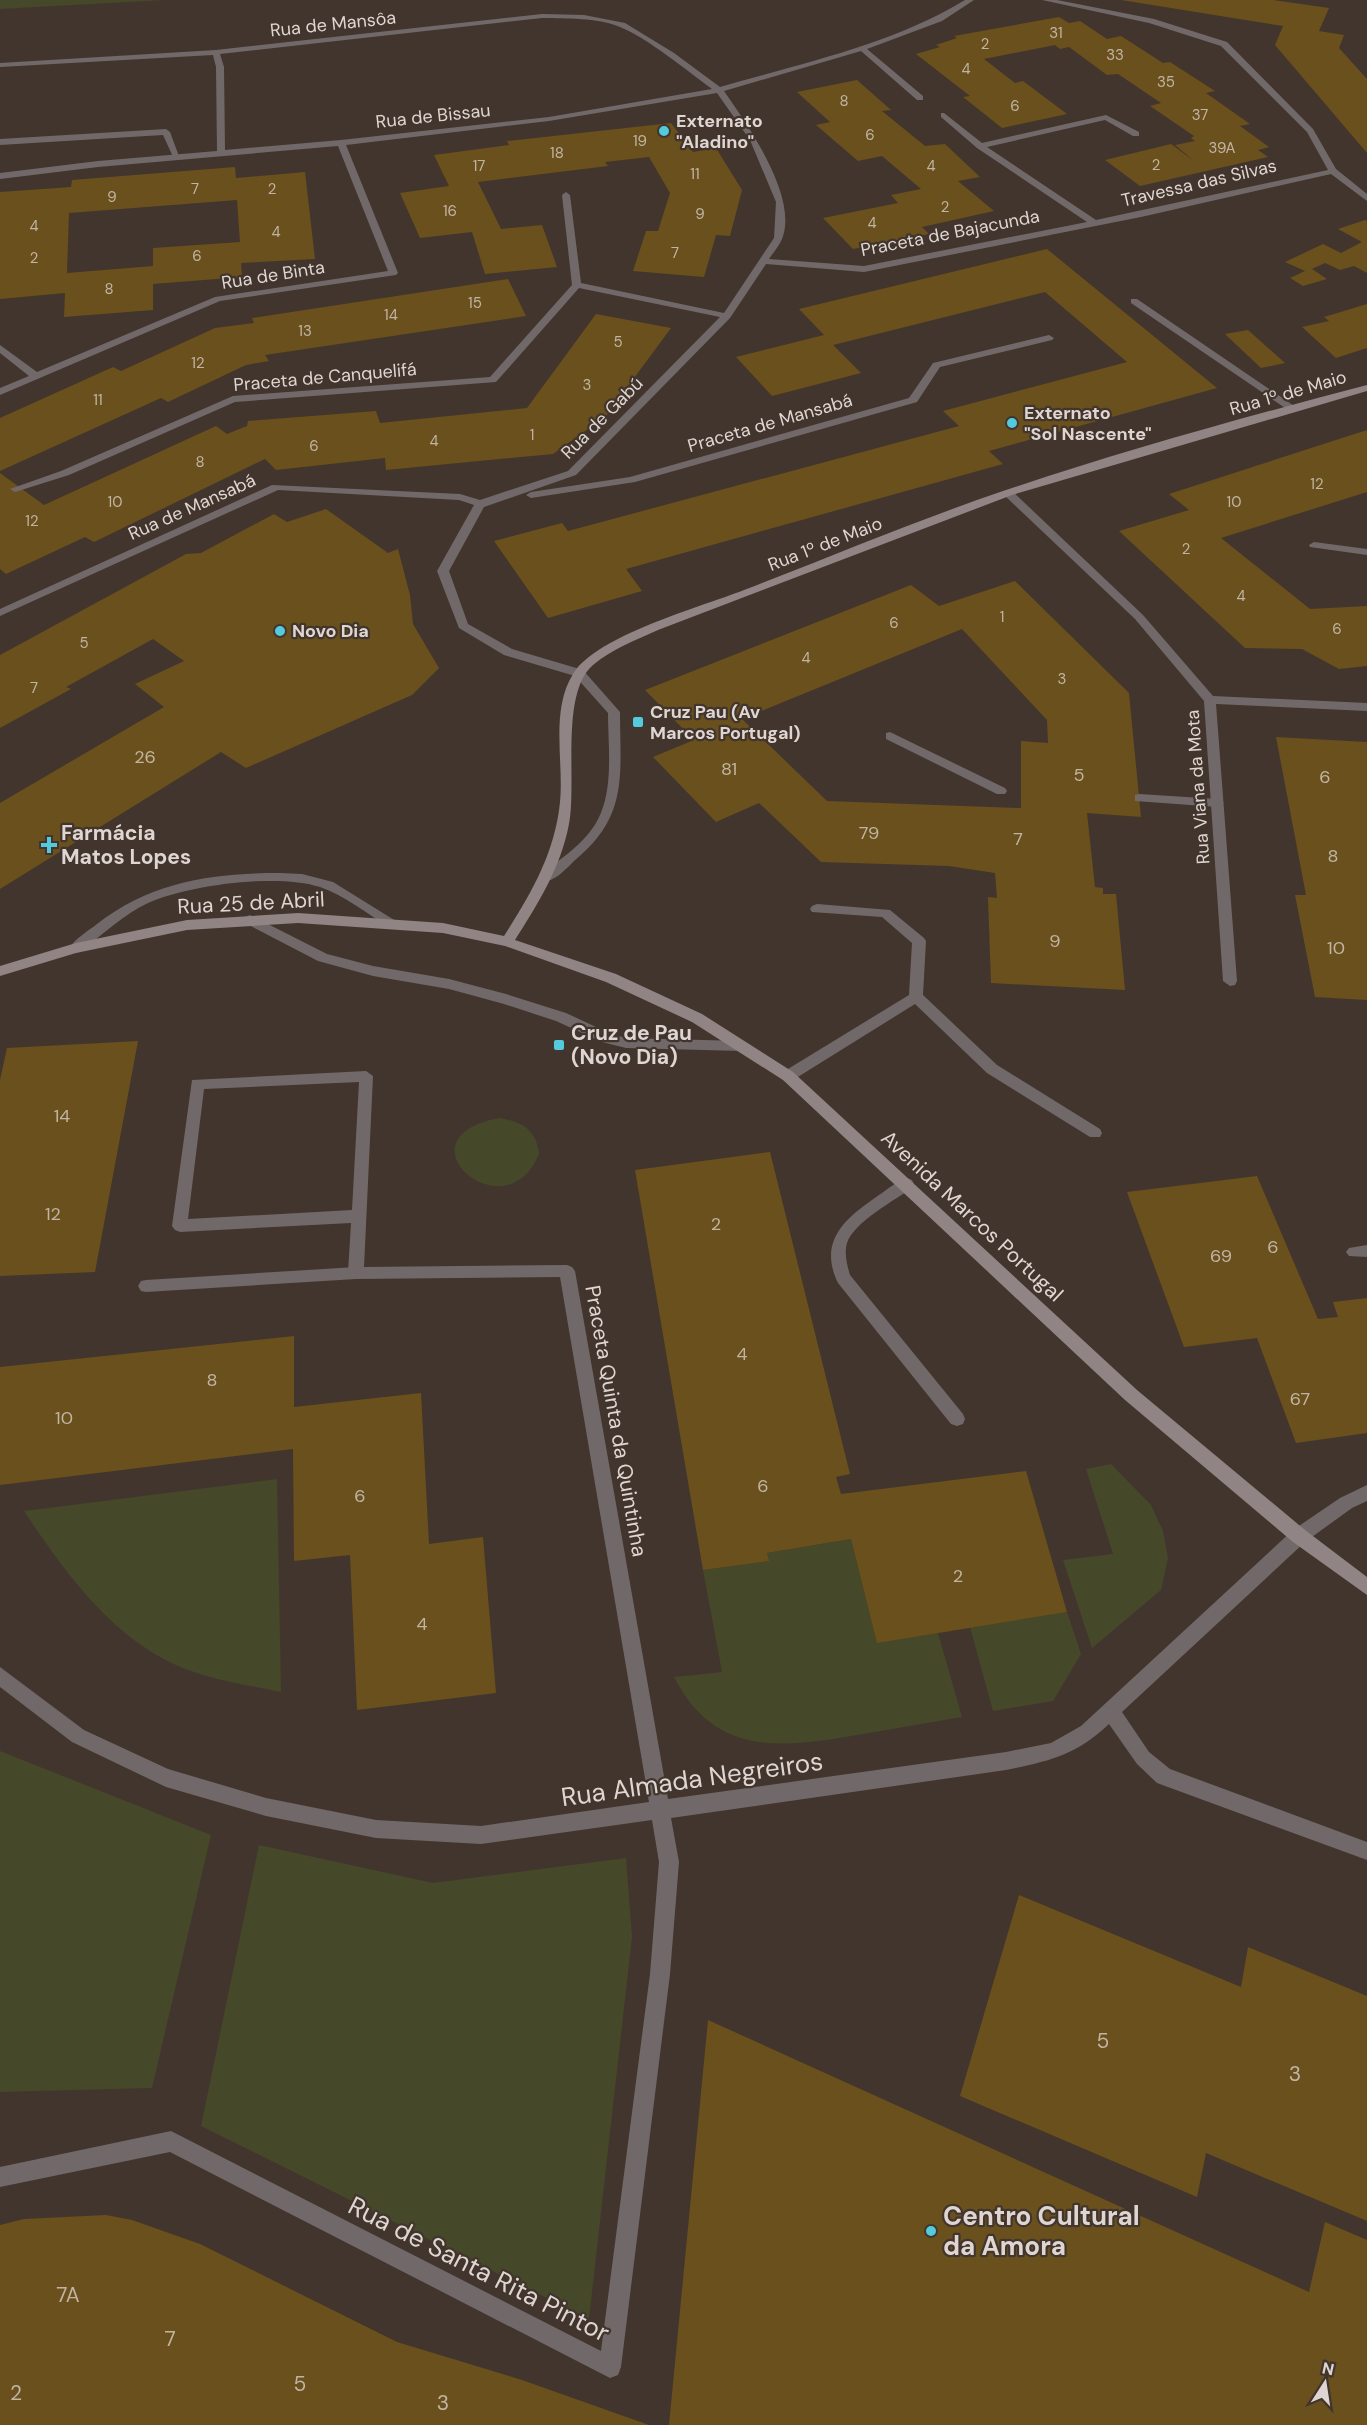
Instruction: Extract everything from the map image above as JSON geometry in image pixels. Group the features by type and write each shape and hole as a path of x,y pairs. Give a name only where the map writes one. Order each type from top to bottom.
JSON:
{"street":[{"name":"Rua de Bissau","path":"0,176 177,157 341,143 549,119 719,90 862,48 939,19 970,0"},
{"path":"1046,0 1151,21 1224,44 1310,130 1332,171 1367,198"},
{"name":"Rua de Mansôa","path":"0,64 216,52 542,16 584,17 622,25 671,55 719,90"},
{"path":"862,48 920,98"},
{"path":"216,52 220,67 221,153"},
{"name":"Rua de Gabú","path":"480,504 572,473 727,316 778,237 780,202 754,140 719,90"},
{"path":"944,115 980,146 1093,222"},
{"path":"980,146 1106,117 1136,135"},
{"path":"0,142 166,132 177,157"},
{"name":"Rua de Binta","path":"0,392 218,299 393,273 341,143"},
{"name":"Travessa das Silvas","path":"1072,226 1332,171"},
{"path":"566,195 577,285 727,316"},
{"name":"Praceta de Bajacunda","path":"762,261 864,269 1072,226"},
{"name":"Praceta de Canquelifá","path":"15,489 65,473 233,399 493,380 577,285"},
{"path":"1134,301 1294,410"},
{"name":"Praceta de Mansabá","path":"480,504 631,480 913,400 936,365 1049,338"},
{"path":"0,348 37,376"},
{"name":"Rua 1º de Maio","path":"579,673 596,658 653,629 1008,493 1367,388"},
{"name":"Rua de Mansabá","path":"0,613 276,487 460,497 480,504"},
{"name":"Rua Viana da Mota","path":"1008,493 1139,617 1210,700 1230,981"},
{"path":"480,504 443,572 463,626 508,652 579,673 614,712 612,797 609,812 598,831 548,876"},
{"path":"1314,545 1367,552"},
{"path":"507,942 548,876 561,837 567,801 567,722 579,673"},
{"path":"1210,700 1367,707"},
{"path":"890,736 1000,791"},
{"path":"1139,798 1218,803"},
{"path":"76,948 142,900 174,888 236,880 294,878 321,882 392,923"},
{"path":"817,909 885,913 919,941 916,997 992,1069 1095,1133"},
{"name":"Rua 25 de Abril","path":"0,971 76,948 187,925 250,920 298,918 392,923 442,928 507,942"},
{"path":"250,920 323,957 373,971 449,984 506,999 561,1017 607,1038 626,1043 742,1046"},
{"name":"Avenida Marcos Portugal","path":"507,942 611,978 697,1018 788,1076 907,1184 1131,1395 1299,1536 1367,1587"},
{"path":"788,1076 916,997"},
{"path":"146,1286 356,1273 360,1216 366,1076 197,1084 180,1226 360,1216"},
{"path":"907,1184 846,1229 839,1243 838,1259 843,1278 957,1419"},
{"name":"Praceta Quinta da Quintinha","path":"356,1273 567,1271 660,1809"},
{"name":"Rua Almada Negreiros","path":"0,1676 78,1736 166,1778 266,1807 376,1829 481,1835 1054,1751 1087,1732 1299,1536 1346,1503 1367,1493"},
{"path":"1110,1711 1143,1758 1164,1776 1367,1851"},
{"name":"Rua de Santa Rita Pintor","path":"0,2177 171,2141 610,2367 668,1895 669,1862 660,1809"}],"green space":[{"path":"0,0 165,0 0,9"},
{"path":"499,1118 527,1128 535,1138 539,1154 523,1177 504,1186 484,1184 467,1174 456,1160 456,1144 469,1129"},
{"path":"1111,1464 1151,1505 1163,1531 1168,1558 1161,1590 1092,1648 1063,1560 1113,1554 1086,1469"},
{"path":"277,1479 281,1692 229,1682 191,1671 154,1653 131,1638 90,1600 55,1556 24,1511"},
{"path":"851,1539 877,1642 938,1633 962,1717 802,1743 752,1741 730,1734 709,1722 691,1703 674,1677 722,1672 703,1570 768,1561 767,1553"},
{"path":"1067,1612 1081,1654 1053,1701 993,1711 970,1627"},
{"path":"0,1751 211,1835 152,2088 0,2092"},
{"path":"259,1845 433,1883 626,1858 632,1937 589,2319 201,2126"}],"building":[{"path":"1121,0 1273,0 1329,8 1319,31 1344,35 1339,48 1367,79 1367,153 1275,45 1283,26"},
{"path":"1059,17 1069,23 1080,21 1107,39 1121,36 1163,63 1170,62 1215,91 1206,93 1250,124 1240,126 1269,147 1258,150 1268,157 1140,186 1105,160 1171,144 1194,161 1175,145 1195,141 1191,138 1194,136 1150,106 1161,103 1118,74 1107,75 1069,47 1060,49 1055,45 984,59 1015,83 1023,81 1067,114 1002,128 963,97 970,96 916,54 940,47 936,45 957,38 954,36"},
{"path":"857,80 891,110 882,111 925,146 945,144 980,177 958,181 994,211 922,227 929,234 853,249 823,218 898,203 891,195 921,189 882,156 858,161 816,125 830,122 797,92"},
{"path":"671,123 693,152 716,148 742,190 730,236 716,235 704,277 633,271 646,231 658,231 670,193 649,157 605,162 608,166 478,182 501,229 542,225 557,267 485,274 472,232 420,238 400,193 449,186 434,155 509,145 507,141"},
{"path":"235,167 236,178 305,172 315,259 241,263 242,277 153,284 153,310 64,317 65,293 0,299 0,192 71,187 72,180","holes":["237,200 240,242 153,248 153,266 67,273 69,213"]},
{"path":"1367,221 1367,273 1354,266 1340,270 1325,263 1312,269 1327,279 1303,286 1290,278 1305,271 1285,262 1323,244 1341,253 1362,242 1338,229"},
{"path":"1047,249 1217,388 989,451 1003,464 626,569 642,591 548,618 494,541 562,523 568,531 959,426 943,411 1127,362 1045,292 833,345 861,373 772,396 736,357 824,335 799,309"},
{"path":"508,279 526,316 265,355 269,361 246,365 168,402 161,398 0,471 0,418 113,367 121,371 215,328 254,323 252,318"},
{"path":"1367,304 1367,348 1336,358 1302,327 1329,321 1324,317"},
{"path":"596,314 671,328 606,416 553,454 386,470 385,458 276,470 265,459 94,542 85,537 6,574 0,569 0,473 44,505 216,426 227,434 247,426 248,421 376,411 380,423 527,408"},
{"path":"1248,330 1285,363 1261,368 1225,334"},
{"path":"1367,430 1367,492 1221,538 1310,609 1367,606 1367,666 1339,669 1302,649 1245,648 1119,531 1189,510 1169,494"},
{"name":"Novo Dia","path":"326,509 388,553 398,549 410,595 413,624 439,668 412,695 246,768 221,752 0,889 0,803 164,707 135,684 184,661 153,639 66,687 71,689 0,728 0,655 186,554 201,553 274,514 287,522"},
{"path":"1015,581 1129,693 1141,817 1087,813 1095,887 1103,888 1103,894 1116,894 1125,990 991,983 988,897 997,898 995,873 949,866 821,862 759,803 716,822 653,757 694,740 645,690 911,585 939,606","holes":["962,629 1047,720 1048,743 1021,741 1021,808 827,801 742,719"]},
{"path":"1276,737 1367,742 1367,1000 1315,997 1295,895 1306,895"},
{"path":"138,1041 95,1272 0,1276 0,1080 7,1048"},
{"path":"770,1152 850,1474 836,1477 841,1494 1026,1471 1067,1612 877,1643 851,1539 767,1553 769,1561 703,1570 635,1170"},
{"path":"1257,1176 1318,1319 1338,1317 1333,1302 1367,1298 1367,1433 1296,1443 1257,1338 1184,1347 1127,1192"},
{"path":"294,1336 294,1407 421,1393 429,1544 483,1537 496,1693 357,1710 350,1555 294,1561 293,1449 0,1485 0,1367"},
{"path":"1019,1895 1241,1987 1248,1947 1367,1996 1367,2221 1206,2153 1197,2197 960,2096"},
{"name":"Centro Cultural da Amora","path":"708,2020 1309,2292 1325,2222 1367,2240 1367,2425 669,2425"},
{"path":"106,2215 132,2220 200,2244 397,2342 522,2380 649,2425 0,2425 0,2225 24,2219"}],"place":[{"name":"Externato \"Aladino\"","path":"664,131"},
{"name":"Externato \"Sol Nascente\"","path":"1012,423"},
{"name":"Novo Dia","path":"280,631"},
{"name":"Cruz Pau (Av Marcos Portugal)","path":"638,722"},
{"name":"Farmácia Matos Lopes","path":"49,845"},
{"name":"Cruz de Pau (Novo Dia)","path":"559,1045"},
{"name":"Centro Cultural da Amora","path":"931,2231"}]}
